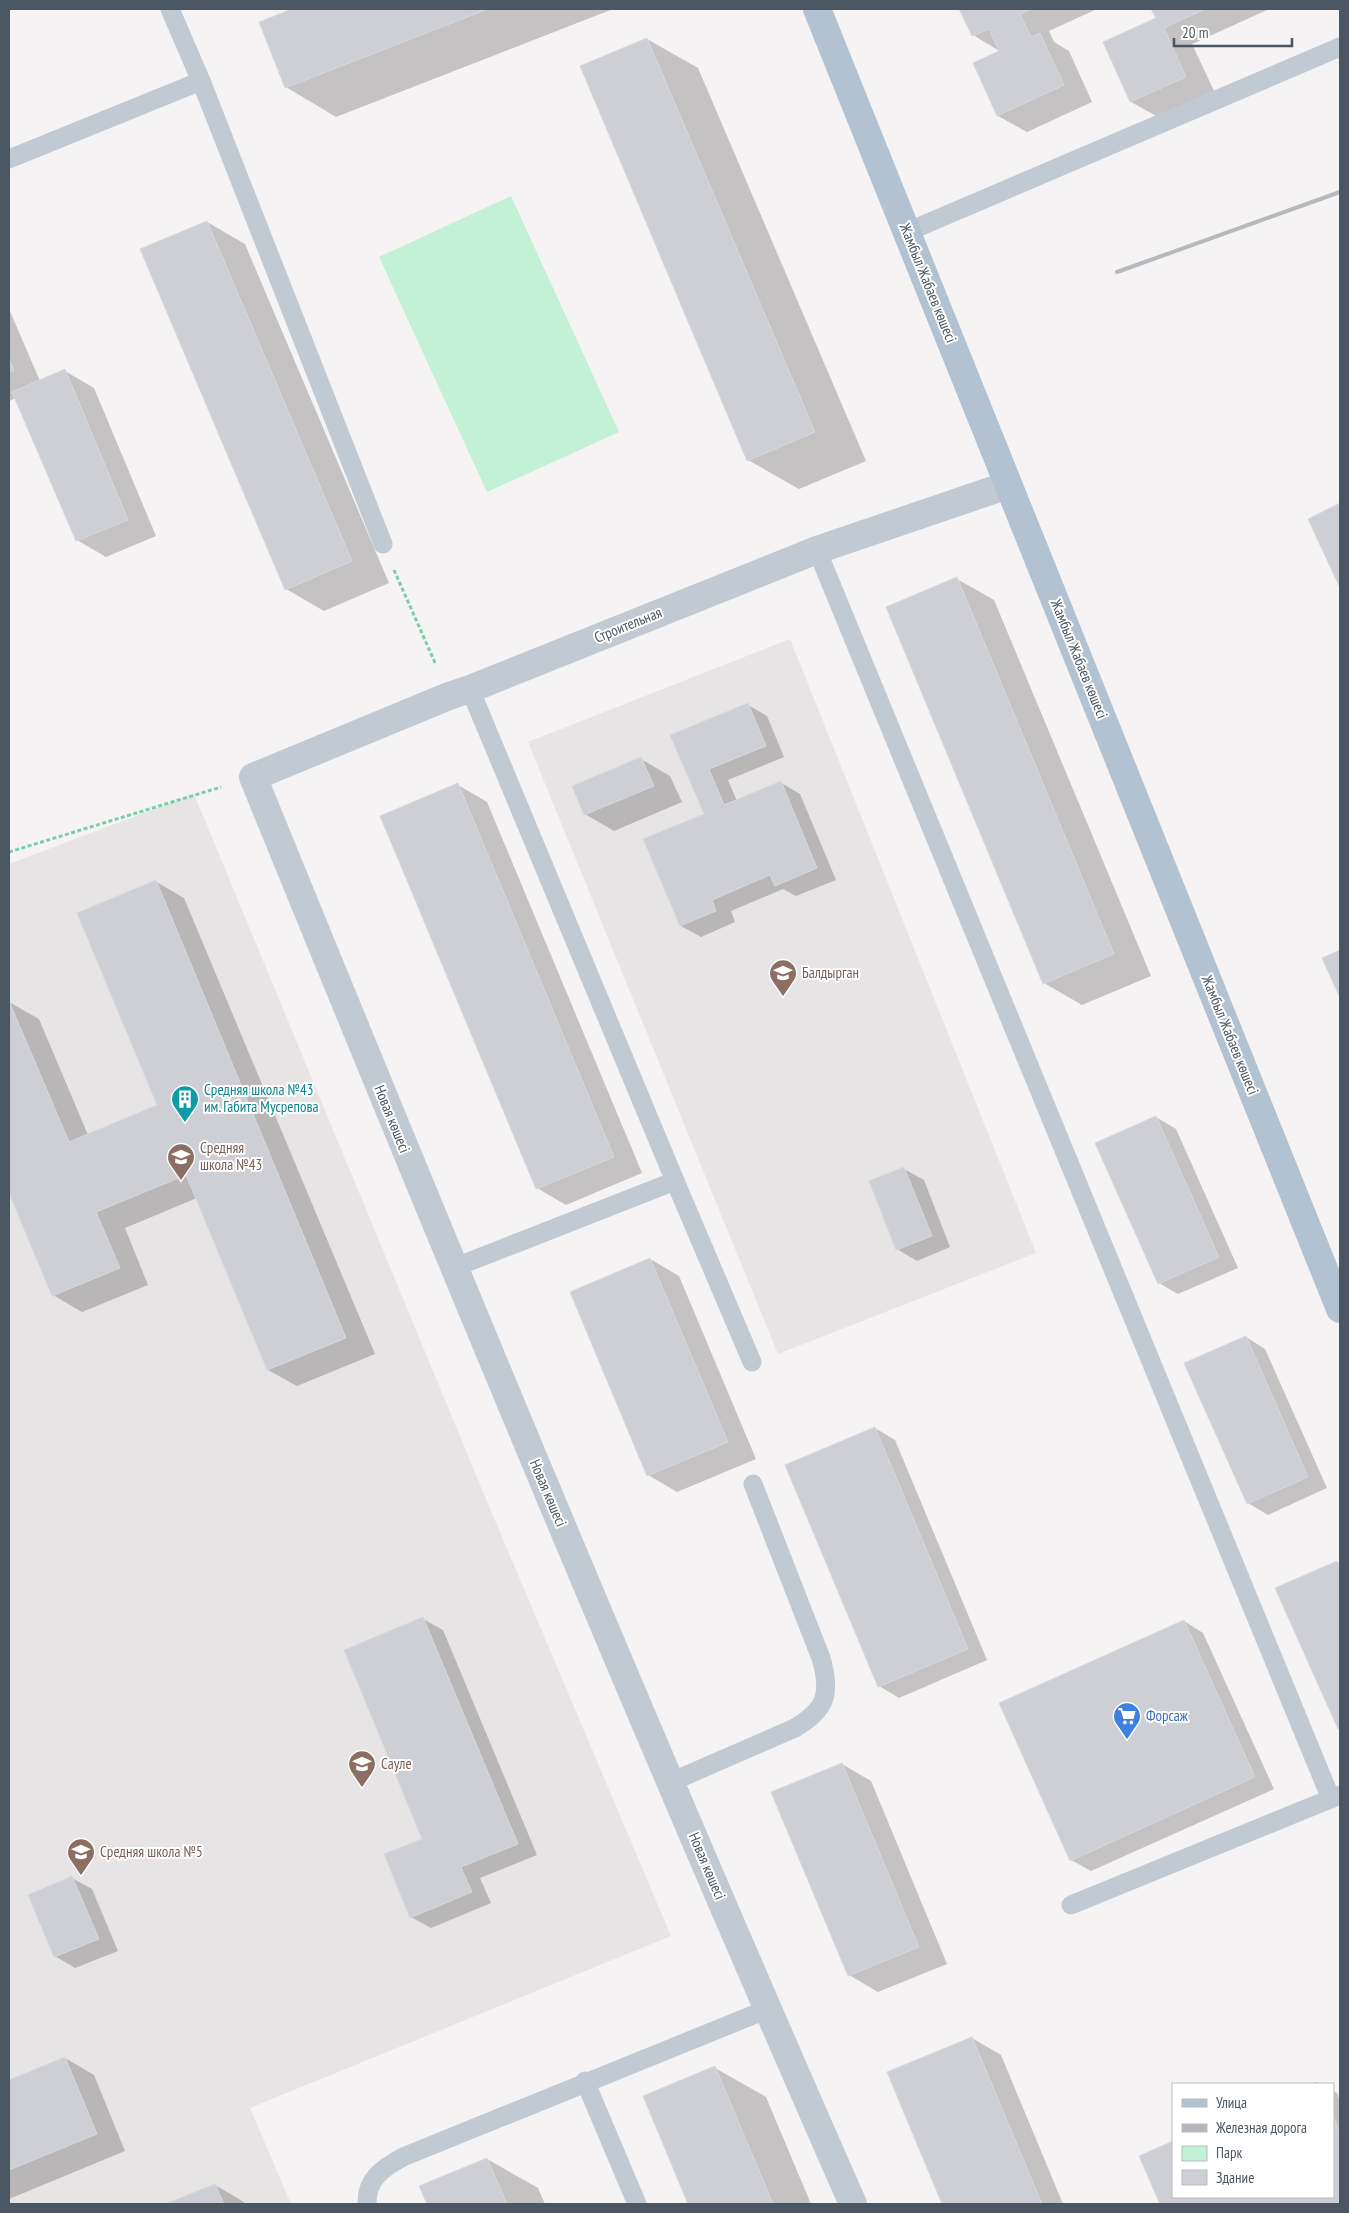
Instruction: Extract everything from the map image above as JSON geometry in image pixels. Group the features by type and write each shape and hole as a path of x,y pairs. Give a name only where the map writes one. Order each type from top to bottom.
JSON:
{"main road":[{"name":"Жамбыл Жабаев көшесі","path":"817,9 1340,1309"}],"street":[{"name":"Строительная","path":"253,778 459,692 816,550 1008,485"},
{"name":"Новая көшесі","path":"253,778 453,1268 768,2009 853,2204"}],"lane":[{"path":"170,9 201,81 383,544"},
{"path":"907,232 1340,47"},
{"path":"9,159 201,81"},
{"path":"816,550 1335,1797 1071,1905"},
{"path":"459,692 752,1362"},
{"path":"453,1268 674,1181"},
{"path":"671,1782 795,1728 809,1720 820,1709 826,1695 827,1677 821,1658 753,1484"},
{"path":"367,2204 370,2185 376,2175 391,2163 585,2081 768,2009"},
{"path":"585,2081 638,2204"}],"path":[{"path":"383,544 459,692"},
{"path":"9,852 253,778"}],"shaded area":[{"name":"Балдырган","path":"790,639 1036,1253 778,1354 528,742"},
{"path":"194,794 486,1499 671,1936 250,2108 291,2204 9,2204 9,864"}],"green space":[{"path":"511,196 619,432 487,492 379,257"}],"building":[{"path":"292,9 488,9 285,88 259,22"},
{"path":"959,9 1032,9 1020,14 1031,37 1040,33 1064,85 997,116 973,63 999,51 989,29 972,36"},
{"path":"1151,9 1205,9 1164,28 1186,77 1130,102 1103,42 1156,18"},
{"path":"647,38 815,432 747,461 580,66"},
{"path":"207,221 352,561 285,590 140,249"},
{"path":"9,359 14,370 9,372"},
{"path":"65,369 128,520 76,541 12,392"},
{"path":"1340,503 1340,588 1308,519"},
{"path":"957,577 1114,954 1043,984 886,607"},
{"path":"748,703 766,746 709,769 724,805 781,781 817,868 775,886 770,875 712,900 716,911 680,926 643,839 704,814 670,735"},
{"path":"641,757 654,786 584,815 572,786"},
{"path":"458,783 614,1157 536,1189 380,816"},
{"name":"Средняя школа №43 им. Габита Мусрепова","path":"156,880 346,1338 267,1370 186,1175 96,1212 120,1268 52,1296 9,1193 9,1001 69,1142 157,1105 77,913"},
{"path":"1340,950 1340,998 1322,958"},
{"path":"1156,1116 1219,1257 1158,1284 1095,1143"},
{"path":"904,1167 932,1236 896,1250 869,1181"},
{"path":"650,1258 728,1442 647,1476 570,1292"},
{"path":"1246,1336 1308,1477 1247,1504 1184,1363"},
{"path":"875,1427 968,1649 878,1687 785,1465"},
{"path":"1337,1561 1340,1568 1340,1728 1338,1729 1275,1588"},
{"path":"423,1617 518,1844 461,1867 472,1892 410,1918 384,1854 422,1839 344,1650"},
{"name":"Форсаж","path":"1184,1620 1255,1777 1070,1861 999,1703"},
{"path":"842,1763 919,1947 848,1976 771,1792"},
{"path":"72,1876 99,1939 54,1957 28,1895"},
{"path":"972,2037 1042,2204 942,2204 887,2072"},
{"path":"65,2057 97,2134 9,2170 9,2080"},
{"path":"715,2066 773,2204 688,2204 643,2096"},
{"path":"1334,2118 1340,2133 1340,2204 1160,2204 1139,2156 1172,2141 1172,2198 1334,2198"},
{"path":"487,2158 507,2204 427,2204 419,2186"},
{"path":"215,2184 224,2204 165,2204"}],"railway":[{"path":"1117,272 1340,192"}],"place":[{"name":"Балдырган","path":"783,997"},
{"name":"Средняя школа №43 им. Габита Мусрепова","path":"185,1123"},
{"name":"Средняя школа №43","path":"181,1181"},
{"name":"Форсаж","path":"1127,1740"},
{"name":"Сауле","path":"362,1788"},
{"name":"Средняя школа №5","path":"81,1876"}]}
